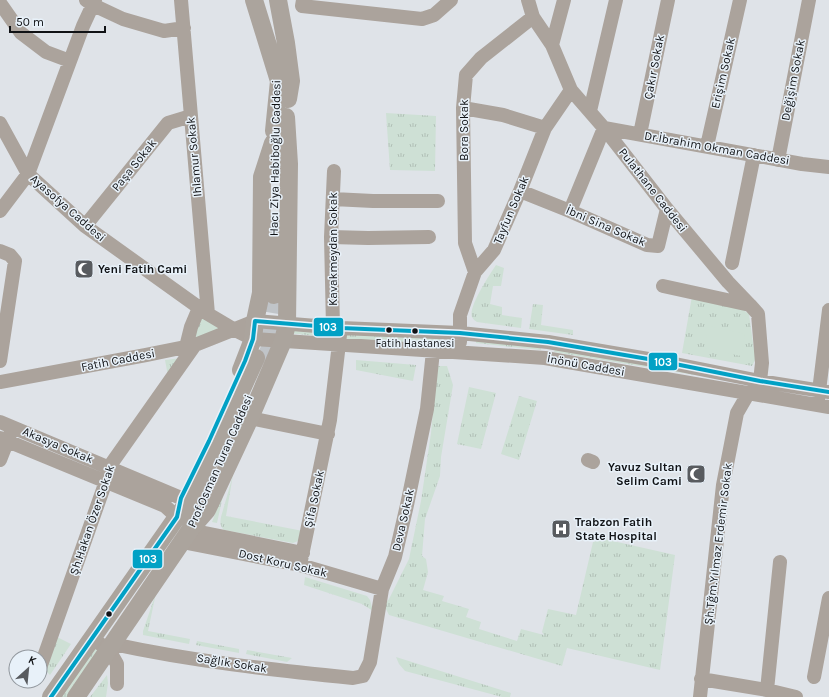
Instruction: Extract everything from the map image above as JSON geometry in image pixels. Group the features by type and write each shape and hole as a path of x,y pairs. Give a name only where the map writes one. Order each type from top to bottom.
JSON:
{"main road":[{"name":"Hacı Ziya Habiboğlu Caddesi","path":"254,0 279,81 273,144 278,295 280,156 291,81 281,1"},
{"path":"188,533 207,510 284,341 287,324 289,164 286,117"},
{"path":"177,517 181,498 209,441 245,361 254,330 261,294 262,177 273,144"},
{"name":"Prof.Osman Turan Caddesi","path":"51,697 195,493 260,360 188,533 76,697"}],"street":[{"name":"Ihlamur Sokak","path":"181,0 191,116 203,311"},
{"path":"303,3 422,19 434,15 451,0"},
{"name":"Pulathane Caddesi","path":"528,0 533,17 552,45 571,90 604,128 667,210 728,282 758,314 762,363 760,381"},
{"path":"552,45 564,0"},
{"path":"590,111 616,0"},
{"name":"Çakır Sokak","path":"640,134 668,0"},
{"name":"Erişim Sokak","path":"707,146 740,0"},
{"name":"Değişim Sokak","path":"778,160 808,0"},
{"path":"0,211 28,174 91,2 123,19 164,31 184,28"},
{"path":"0,3 20,33 46,52 70,61"},
{"name":"Bora Sokak","path":"475,272 465,243 463,108 466,75 481,58 533,17"},
{"name":"Tayfun Sokak","path":"460,352 460,315 475,272 494,250 520,191 545,128 571,90"},
{"path":"463,108 503,115 545,128"},
{"name":"Paşa Sokak","path":"85,226 168,123 191,116"},
{"name":"Ayasofya Caddesi","path":"0,123 28,174 85,226 203,311 234,330"},
{"path":"570,212 604,128"},
{"name":"Dr.İbrahim Okman Caddesi","path":"604,128 778,160 829,167"},
{"path":"732,263 754,155"},
{"name":"Kavakmeydan Sokak","path":"334,171 331,237 337,328"},
{"name":"İbni Sina Sokak","path":"520,191 647,245 658,246 667,210"},
{"path":"333,199 373,201 438,201"},
{"path":"331,237 368,238 429,236"},
{"path":"0,251 10,255 15,261 0,361"},
{"path":"663,286 750,305"},
{"path":"823,405 829,310"},
{"path":"190,346 191,327 203,311"},
{"name":"İnönü Caddesi","path":"234,330 254,330 287,324 337,328 460,333 548,342 760,381 824,391"},
{"path":"337,328 340,344"},
{"name":"Fatih Caddesi","path":"0,382 190,346 234,330"},
{"name":"İnönü Caddesi","path":"254,330 284,341 545,358 748,394 823,405"},
{"path":"545,358 548,342"},
{"name":"Şifa Sokak","path":"301,559 328,434 340,344"},
{"name":"Şh.Hakan Özer Sokak","path":"47,649 106,481 109,467 190,346"},
{"name":"Deva Sokak","path":"353,678 363,676 370,662 382,589 395,557 407,505 426,409 433,351"},
{"name":"Şh.Tğm.Yılmaz Erdemir Sokak","path":"700,697 723,485 737,413 748,394 760,381"},
{"path":"250,418 328,434"},
{"name":"Akasya Sokak","path":"0,422 181,498"},
{"path":"0,460 4,440 14,427"},
{"name":"Akasya Sokak","path":"4,440 165,506 177,517"},
{"name":"Dost Koru Sokak","path":"188,533 301,559 382,589"},
{"path":"767,690 780,562"},
{"path":"814,676 829,598"},
{"path":"93,639 111,647 117,664 117,684"},
{"name":"Sağlık Sokak","path":"111,647 135,648 256,668 353,678"},
{"path":"701,679 767,690 796,697"}],"green space":[{"path":"386,113 436,116 435,171 390,170"},
{"path":"496,265 504,268 501,286 493,286 490,304 502,307 502,315 522,318 521,328 477,322 472,317 473,306 476,299"},
{"path":"692,296 738,306 749,314 754,350 757,356 752,366 682,353"},
{"path":"533,304 543,305 541,325 573,330 573,335 529,329"},
{"path":"201,315 230,330 191,341"},
{"path":"709,326 745,334 741,356 704,348"},
{"path":"287,330 335,333 335,338 288,333"},
{"path":"346,334 440,338 440,345 345,339"},
{"path":"476,340 541,347 541,350 476,343"},
{"path":"555,349 750,384 554,352"},
{"path":"181,358 168,376 165,360"},
{"path":"356,360 416,365 413,381 356,370"},
{"path":"437,366 447,366 453,385 441,457 440,476 425,519 422,556 426,559 428,572 423,590 444,596 442,601 469,609 466,617 481,622 479,629 517,641 521,629 544,635 542,632 548,609 576,615 593,542 604,539 675,555 660,670 567,648 562,666 389,615 384,605 389,599 409,559 421,501 431,433"},
{"path":"469,387 496,393 481,449 457,444"},
{"path":"519,396 537,401 519,460 501,454"},
{"path":"233,475 226,516 303,531 298,541 293,543 224,530 220,521"},
{"path":"222,496 217,523 212,522"},
{"path":"305,577 367,596 370,600 373,611 362,604 304,585"},
{"path":"156,593 148,631 190,639 189,644 143,635"},
{"path":"55,636 71,644 50,675 48,673 48,655"},
{"path":"197,641 239,649 239,653 196,645"},
{"path":"95,645 101,648 68,697 59,697"},
{"path":"247,650 292,658 287,662 246,654"},
{"path":"396,657 511,693 510,697 502,697 405,671 399,664"},
{"path":"107,675 108,683 106,697 90,697"}],"tunnel":[{"path":"265,339 268,331 274,295"},
{"path":"264,361 278,331 279,325"}],"transit line":[{"name":"103","path":"51,697 177,517 181,498 209,441 245,361 253,339 255,321 341,328 460,333 548,342 660,361 760,381 829,392"}],"place":[{"name":"Yeni Fatih Cami","path":"84,269"},
{"name":"Fatih Hastanesi","path":"415,331"},
{"name":"Yavuz Sultan Selim Cami","path":"696,474"},
{"name":"Trabzon Fatih State Hospital","path":"561,529"}]}
